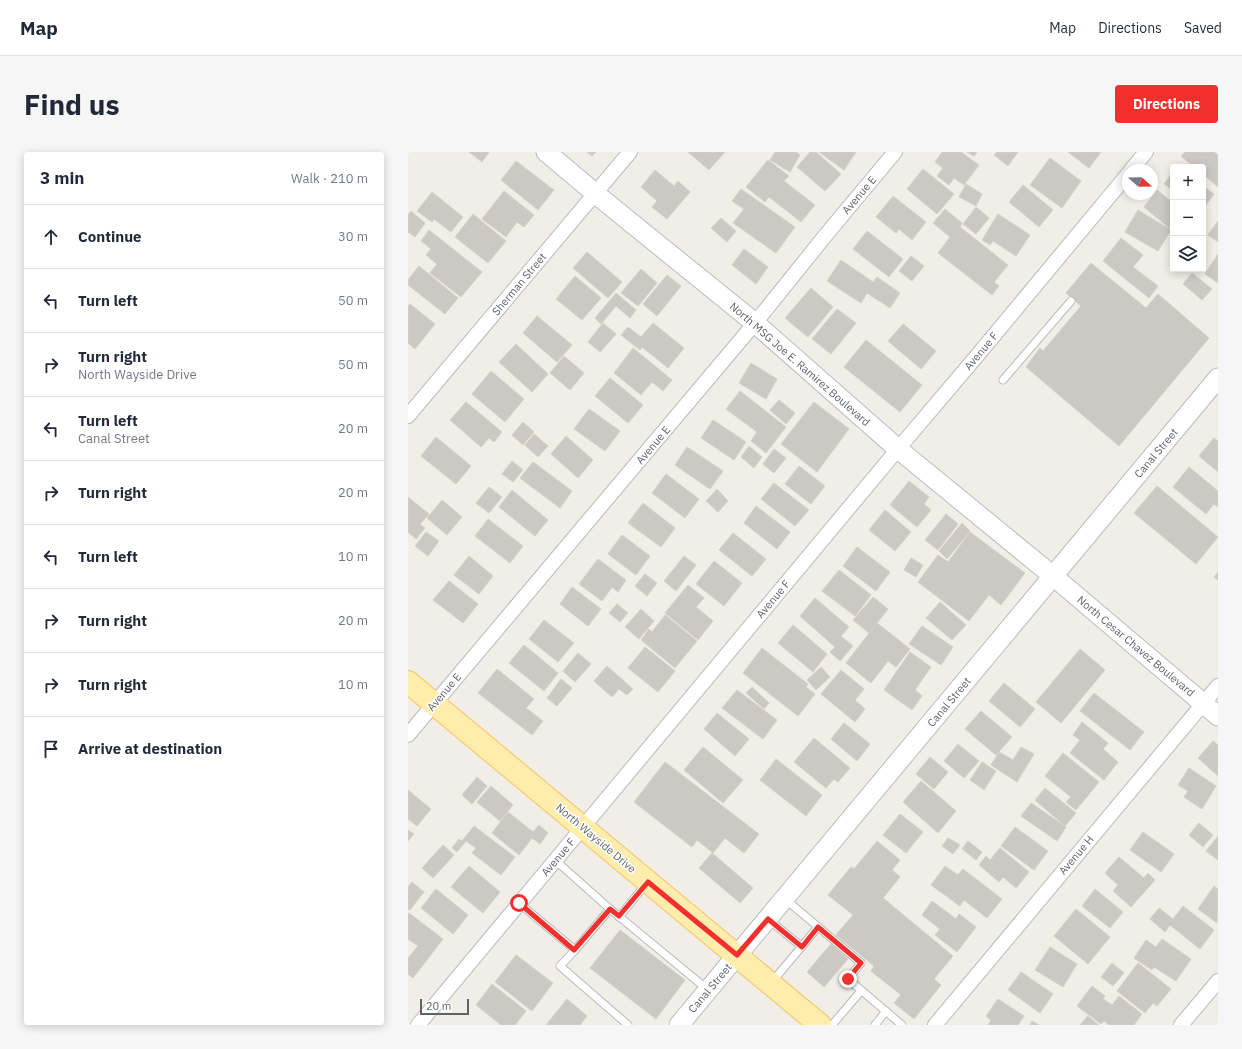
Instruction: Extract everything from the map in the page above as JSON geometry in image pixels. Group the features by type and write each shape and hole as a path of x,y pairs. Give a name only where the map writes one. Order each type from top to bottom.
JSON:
{"main road":[{"name":"North Wayside Drive","path":"408,682 820,1025"}],"street":[{"name":"North MSG Joe E. Ramirez Boulevard","path":"546,152 595,194 755,323 898,449 1053,576"},
{"name":"Sherman Street","path":"408,416 630,152"},
{"name":"Avenue E","path":"408,735 755,323 895,152"},
{"path":"1136,164 1146,152"},
{"name":"Avenue F","path":"418,1025 1122,181"},
{"name":"Canal Street","path":"679,1025 1218,378"},
{"name":"North Cesar Chavez Boulevard","path":"1053,576 1218,716"},
{"name":"Avenue H","path":"935,1025 1218,686"},
{"path":"1181,1025 1218,981"}],"lane":[{"path":"1003,380 1071,301"},
{"path":"555,860 610,909 708,990"},
{"path":"619,916 648,882"},
{"path":"785,899 861,963 848,979 902,1025"},
{"path":"519,903 574,950"},
{"path":"610,909 560,966 628,1025"},
{"path":"768,919 802,947"},
{"path":"771,983 818,927"},
{"path":"832,1025 861,991"},
{"path":"875,1025 886,1012"}],"building":[{"path":"469,152 489,152 482,162"},
{"path":"587,152 596,152 592,156"},
{"path":"688,152 725,152 709,170"},
{"path":"775,152 796,152 800,155 790,172 770,160"},
{"path":"810,152 816,152 841,174 825,191 797,167"},
{"path":"819,152 856,152 844,170"},
{"path":"942,152 961,152 979,165 964,185 954,178 949,185 937,176 943,168 935,162"},
{"path":"967,152 977,152 974,156"},
{"path":"997,152 1018,152 1008,166 994,155"},
{"path":"1068,152 1101,152 1089,168"},
{"path":"1185,152 1214,152 1218,155 1218,187 1206,177 1206,164 1190,164 1181,156"},
{"path":"1050,158 1081,181 1062,208 1030,185"},
{"path":"768,160 789,176 784,181 815,205 801,222 769,197 765,202 746,187"},
{"path":"516,161 554,190 538,210 501,180"},
{"path":"923,169 954,194 937,214 907,189"},
{"path":"655,170 674,186 678,181 690,192 667,219 652,207 657,201 641,187"},
{"path":"1170,176 1170,188 1164,184"},
{"path":"966,184 982,194 976,206 959,197"},
{"path":"1023,185 1053,210 1039,227 1009,202"},
{"path":"1206,188 1214,194 1206,205"},
{"path":"741,189 795,227 776,253 733,223 744,209 732,201"},
{"path":"504,191 534,215 524,227 517,222 506,237 482,219"},
{"path":"1158,191 1170,201 1170,227 1169,228 1144,207 1149,200 1158,200"},
{"path":"432,192 463,217 451,232 434,219 432,222 417,211"},
{"path":"893,196 926,222 912,240 899,229 896,233 876,217"},
{"path":"976,207 989,218 976,234 963,224"},
{"path":"945,209 962,223 960,227 1008,265 994,282 999,286 992,295 938,253 950,237 933,223"},
{"path":"1138,210 1170,229 1158,251 1125,232"},
{"path":"411,211 425,223 415,237 408,232 408,215"},
{"path":"473,214 506,241 488,263 455,237"},
{"path":"998,214 1030,235 1016,256 993,241 990,245 982,240"},
{"path":"721,218 736,231 727,242 711,228"},
{"path":"1218,221 1218,242 1208,235"},
{"path":"429,230 482,272 461,297 430,273 437,264 426,255 431,249 421,241"},
{"path":"867,231 903,259 889,277 853,249"},
{"path":"1121,238 1143,255 1133,267 1158,286 1149,298 1103,261"},
{"path":"744,249 768,267 756,284 732,265"},
{"path":"587,252 622,282 608,298 573,268"},
{"path":"1218,254 1218,283 1205,274"},
{"path":"911,256 924,266 912,281 899,271"},
{"path":"841,260 873,282 877,277 900,293 890,308 867,293 861,303 827,281"},
{"path":"1091,263 1146,308 1158,294 1209,338 1119,446 1026,367 1040,348 1043,351 1081,306 1066,293"},
{"path":"419,266 458,298 445,314 408,285 408,280"},
{"path":"641,269 657,283 638,306 621,293"},
{"path":"1192,273 1212,289 1202,300 1183,284"},
{"path":"667,275 681,286 657,316 643,304"},
{"path":"575,276 601,298 582,320 556,299"},
{"path":"811,288 833,307 808,337 785,318"},
{"path":"616,293 636,310 630,318 616,306 601,324 595,318"},
{"path":"410,304 435,324 415,349 408,343 408,306"},
{"path":"837,309 856,323 831,354 812,339"},
{"path":"537,316 572,345 557,362 523,333"},
{"path":"603,323 616,334 600,352 588,342"},
{"path":"653,323 684,348 668,368 642,347 640,350 621,335 628,327 641,337"},
{"path":"903,324 936,351 921,369 888,341"},
{"path":"866,340 922,385 900,412 844,367"},
{"path":"516,344 548,374 532,392 499,362"},
{"path":"633,348 672,380 663,391 652,382 641,395 614,373"},
{"path":"564,356 584,373 570,390 550,373"},
{"path":"751,363 777,379 766,399 739,383"},
{"path":"491,371 524,399 505,422 472,394"},
{"path":"610,378 643,405 628,423 595,396"},
{"path":"740,391 786,427 766,453 751,441 757,432 726,409"},
{"path":"779,400 795,413 786,424 770,410"},
{"path":"466,402 502,432 494,442 489,438 481,447 450,420"},
{"path":"814,402 849,429 817,472 781,444"},
{"path":"589,409 620,431 605,451 574,429"},
{"path":"713,420 746,442 734,460 701,438"},
{"path":"523,422 534,432 523,445 512,435"},
{"path":"534,434 548,446 538,457 525,445"},
{"path":"566,436 593,460 578,478 551,454"},
{"path":"436,437 471,466 456,484 421,456"},
{"path":"1214,438 1218,441 1218,472 1199,456"},
{"path":"749,446 762,457 754,468 741,457"},
{"path":"687,447 723,471 710,489 675,465"},
{"path":"774,449 786,458 774,473 763,464"},
{"path":"512,461 523,470 513,482 502,474"},
{"path":"533,462 572,491 560,508 520,478"},
{"path":"799,466 825,486 811,504 785,484"},
{"path":"1189,467 1218,491 1218,507 1214,504 1206,514 1173,487"},
{"path":"666,474 699,499 685,518 652,493"},
{"path":"909,481 929,497 924,504 931,510 917,527 890,505"},
{"path":"774,483 809,510 795,526 761,499"},
{"path":"1157,486 1218,537 1196,564 1134,513"},
{"path":"489,487 502,497 489,513 476,503"},
{"path":"717,489 728,501 718,512 706,501"},
{"path":"512,490 548,520 535,536 499,507"},
{"path":"408,497 429,514 420,524 425,528 416,539 408,532"},
{"path":"442,500 462,517 447,535 427,518"},
{"path":"643,503 675,528 661,547 628,523"},
{"path":"756,506 790,532 777,549 744,523"},
{"path":"885,510 911,532 895,551 869,530"},
{"path":"946,514 958,524 938,550 925,540"},
{"path":"488,519 523,546 510,563 475,536"},
{"path":"962,523 970,531 947,559 939,551"},
{"path":"426,532 439,541 428,556 415,546"},
{"path":"970,532 1025,573 1001,605 989,595 969,621 918,582 938,555 948,562"},
{"path":"733,533 766,559 752,576 719,550"},
{"path":"622,535 650,556 636,575 608,554"},
{"path":"857,547 890,572 876,591 843,566"},
{"path":"469,556 493,576 479,594 454,575"},
{"path":"684,556 696,565 676,591 664,581"},
{"path":"911,558 923,565 916,577 904,570"},
{"path":"598,559 626,580 618,592 612,587 602,601 579,584"},
{"path":"714,561 742,583 724,606 696,584"},
{"path":"839,570 871,595 855,616 822,591"},
{"path":"1218,572 1218,580 1214,577"},
{"path":"645,574 657,583 647,596 635,586"},
{"path":"449,581 478,604 463,623 433,600"},
{"path":"688,585 704,598 696,607 713,621 698,640 665,613"},
{"path":"572,587 601,609 588,626 560,604"},
{"path":"873,597 888,609 869,633 853,620"},
{"path":"815,598 849,627 841,636 853,646 840,661 830,652 835,647 800,616"},
{"path":"940,602 966,625 952,640 926,618"},
{"path":"617,604 628,613 620,622 609,613"},
{"path":"641,609 654,621 639,639 625,627"},
{"path":"665,615 697,641 675,668 641,640 649,629 652,632"},
{"path":"544,620 574,643 558,662 529,639"},
{"path":"877,623 910,649 896,667 888,661 871,683 846,663"},
{"path":"793,625 827,654 813,672 778,643"},
{"path":"922,626 953,647 941,665 909,644"},
{"path":"524,645 558,673 544,691 509,663"},
{"path":"645,647 675,671 658,692 628,668"},
{"path":"762,648 808,684 806,687 815,694 798,716 743,673"},
{"path":"1080,649 1105,670 1061,723 1036,702"},
{"path":"910,652 931,667 915,690 922,696 912,710 884,690"},
{"path":"578,653 591,664 575,682 563,671"},
{"path":"607,666 633,689 627,695 619,689 612,697 594,681"},
{"path":"821,667 830,677 816,690 807,680"},
{"path":"497,669 534,699 526,708 543,721 532,735 478,693"},
{"path":"841,670 864,689 855,700 865,709 855,722 821,694"},
{"path":"561,679 572,688 557,706 547,698"},
{"path":"1004,683 1035,709 1020,727 989,701"},
{"path":"752,687 769,703 764,709 746,693"},
{"path":"737,690 777,720 763,739 722,708"},
{"path":"1094,693 1144,732 1130,750 1080,711"},
{"path":"981,711 1012,737 996,755 965,729"},
{"path":"717,713 749,739 735,756 704,729"},
{"path":"1082,722 1108,743 1103,749 1118,762 1104,780 1070,753 1080,740 1073,735"},
{"path":"844,723 870,744 857,761 831,739"},
{"path":"814,738 850,768 838,782 834,779 826,788 794,762"},
{"path":"1213,741 1218,745 1218,776 1198,758"},
{"path":"958,744 979,761 964,778 944,761"},
{"path":"703,747 743,780 723,803 684,770"},
{"path":"1021,747 1034,754 1017,782 991,765 999,752 1013,760"},
{"path":"1063,753 1099,782 1076,810 1066,802 1071,797 1045,776"},
{"path":"930,757 948,772 934,789 916,774"},
{"path":"776,759 822,795 806,816 760,780"},
{"path":"665,762 759,834 744,853 725,838 713,853 697,840 692,847 634,802"},
{"path":"982,762 996,771 984,790 970,780"},
{"path":"1189,768 1216,786 1202,809 1184,797 1188,791 1178,785"},
{"path":"477,777 487,786 472,804 462,795"},
{"path":"921,781 956,811 938,833 903,802"},
{"path":"491,786 513,805 500,821 477,802"},
{"path":"1045,788 1076,813 1065,826 1035,800"},
{"path":"408,790 431,809 417,826 408,819"},
{"path":"1031,803 1066,827 1057,841 1021,816"},
{"path":"508,812 533,832 539,825 548,833 540,844 532,838 519,855 492,833"},
{"path":"900,814 923,832 906,853 883,835"},
{"path":"1199,823 1213,835 1203,847 1189,835"},
{"path":"474,826 515,857 501,875 472,853 476,848 466,841 457,852 452,848 459,839 462,841"},
{"path":"1015,827 1048,851 1034,870 1001,846"},
{"path":"408,830 414,834 408,841"},
{"path":"1143,832 1174,854 1161,872 1130,850"},
{"path":"1218,836 1218,860 1206,851"},
{"path":"948,838 960,845 953,854 942,846"},
{"path":"877,841 900,860 892,870 900,877 883,898 953,956 934,979 941,985 914,1019 894,1003 901,995 871,971 874,966 836,935 853,915 828,895 851,867 854,869"},
{"path":"968,841 982,852 976,860 962,849"},
{"path":"443,845 454,855 433,878 422,868"},
{"path":"1000,848 1029,872 1016,888 1003,877 999,882 979,865 986,856 990,860"},
{"path":"712,853 753,888 740,903 699,868"},
{"path":"1119,857 1144,878 1148,873 1155,880 1131,907 1113,891 1118,885 1105,873"},
{"path":"469,866 500,892 483,913 451,887"},
{"path":"945,866 958,875 963,869 1002,899 987,918 964,900 960,906 931,885"},
{"path":"412,882 424,892 410,910 408,909 408,887"},
{"path":"1214,886 1218,889 1217,923 1198,909"},
{"path":"436,889 468,915 453,934 421,908"},
{"path":"1095,889 1123,912 1110,928 1082,906"},
{"path":"932,901 956,919 959,914 976,927 957,952 935,935 940,929 922,915"},
{"path":"1183,906 1214,930 1200,949 1170,925 1165,932 1150,919 1159,908 1173,919"},
{"path":"1076,909 1110,937 1088,964 1054,936"},
{"path":"409,913 443,939 413,978 408,974 408,958 418,946 408,939"},
{"path":"620,930 685,980 656,1019 590,968"},
{"path":"1162,939 1191,959 1176,981 1154,967 1152,970 1134,958 1146,940 1156,947"},
{"path":"831,944 848,959 824,987 807,972"},
{"path":"1050,947 1077,964 1063,987 1035,970"},
{"path":"516,955 553,983 532,1011 495,982"},
{"path":"1112,963 1124,973 1113,986 1101,977"},
{"path":"1138,963 1171,989 1157,1006 1153,1003 1145,1013 1117,991"},
{"path":"1021,972 1053,994 1040,1013 1008,990"},
{"path":"492,984 526,1011 515,1025 501,1025 476,1005"},
{"path":"1092,986 1105,996 1103,999 1112,1005 1119,996 1142,1014 1134,1025 1109,1025 1104,1021 1101,1024 1077,1006"},
{"path":"567,999 587,1016 580,1025 546,1025"},
{"path":"998,999 1024,1016 1018,1025 988,1025 991,1020 986,1016"},
{"path":"1088,1016 1099,1025 1080,1025"},
{"path":"1032,1021 1039,1025 1030,1025"}],"route":[{"path":"519,903 574,950 610,909 619,916 648,882 737,955 768,919 802,947 818,927 861,963 848,979"}]}
